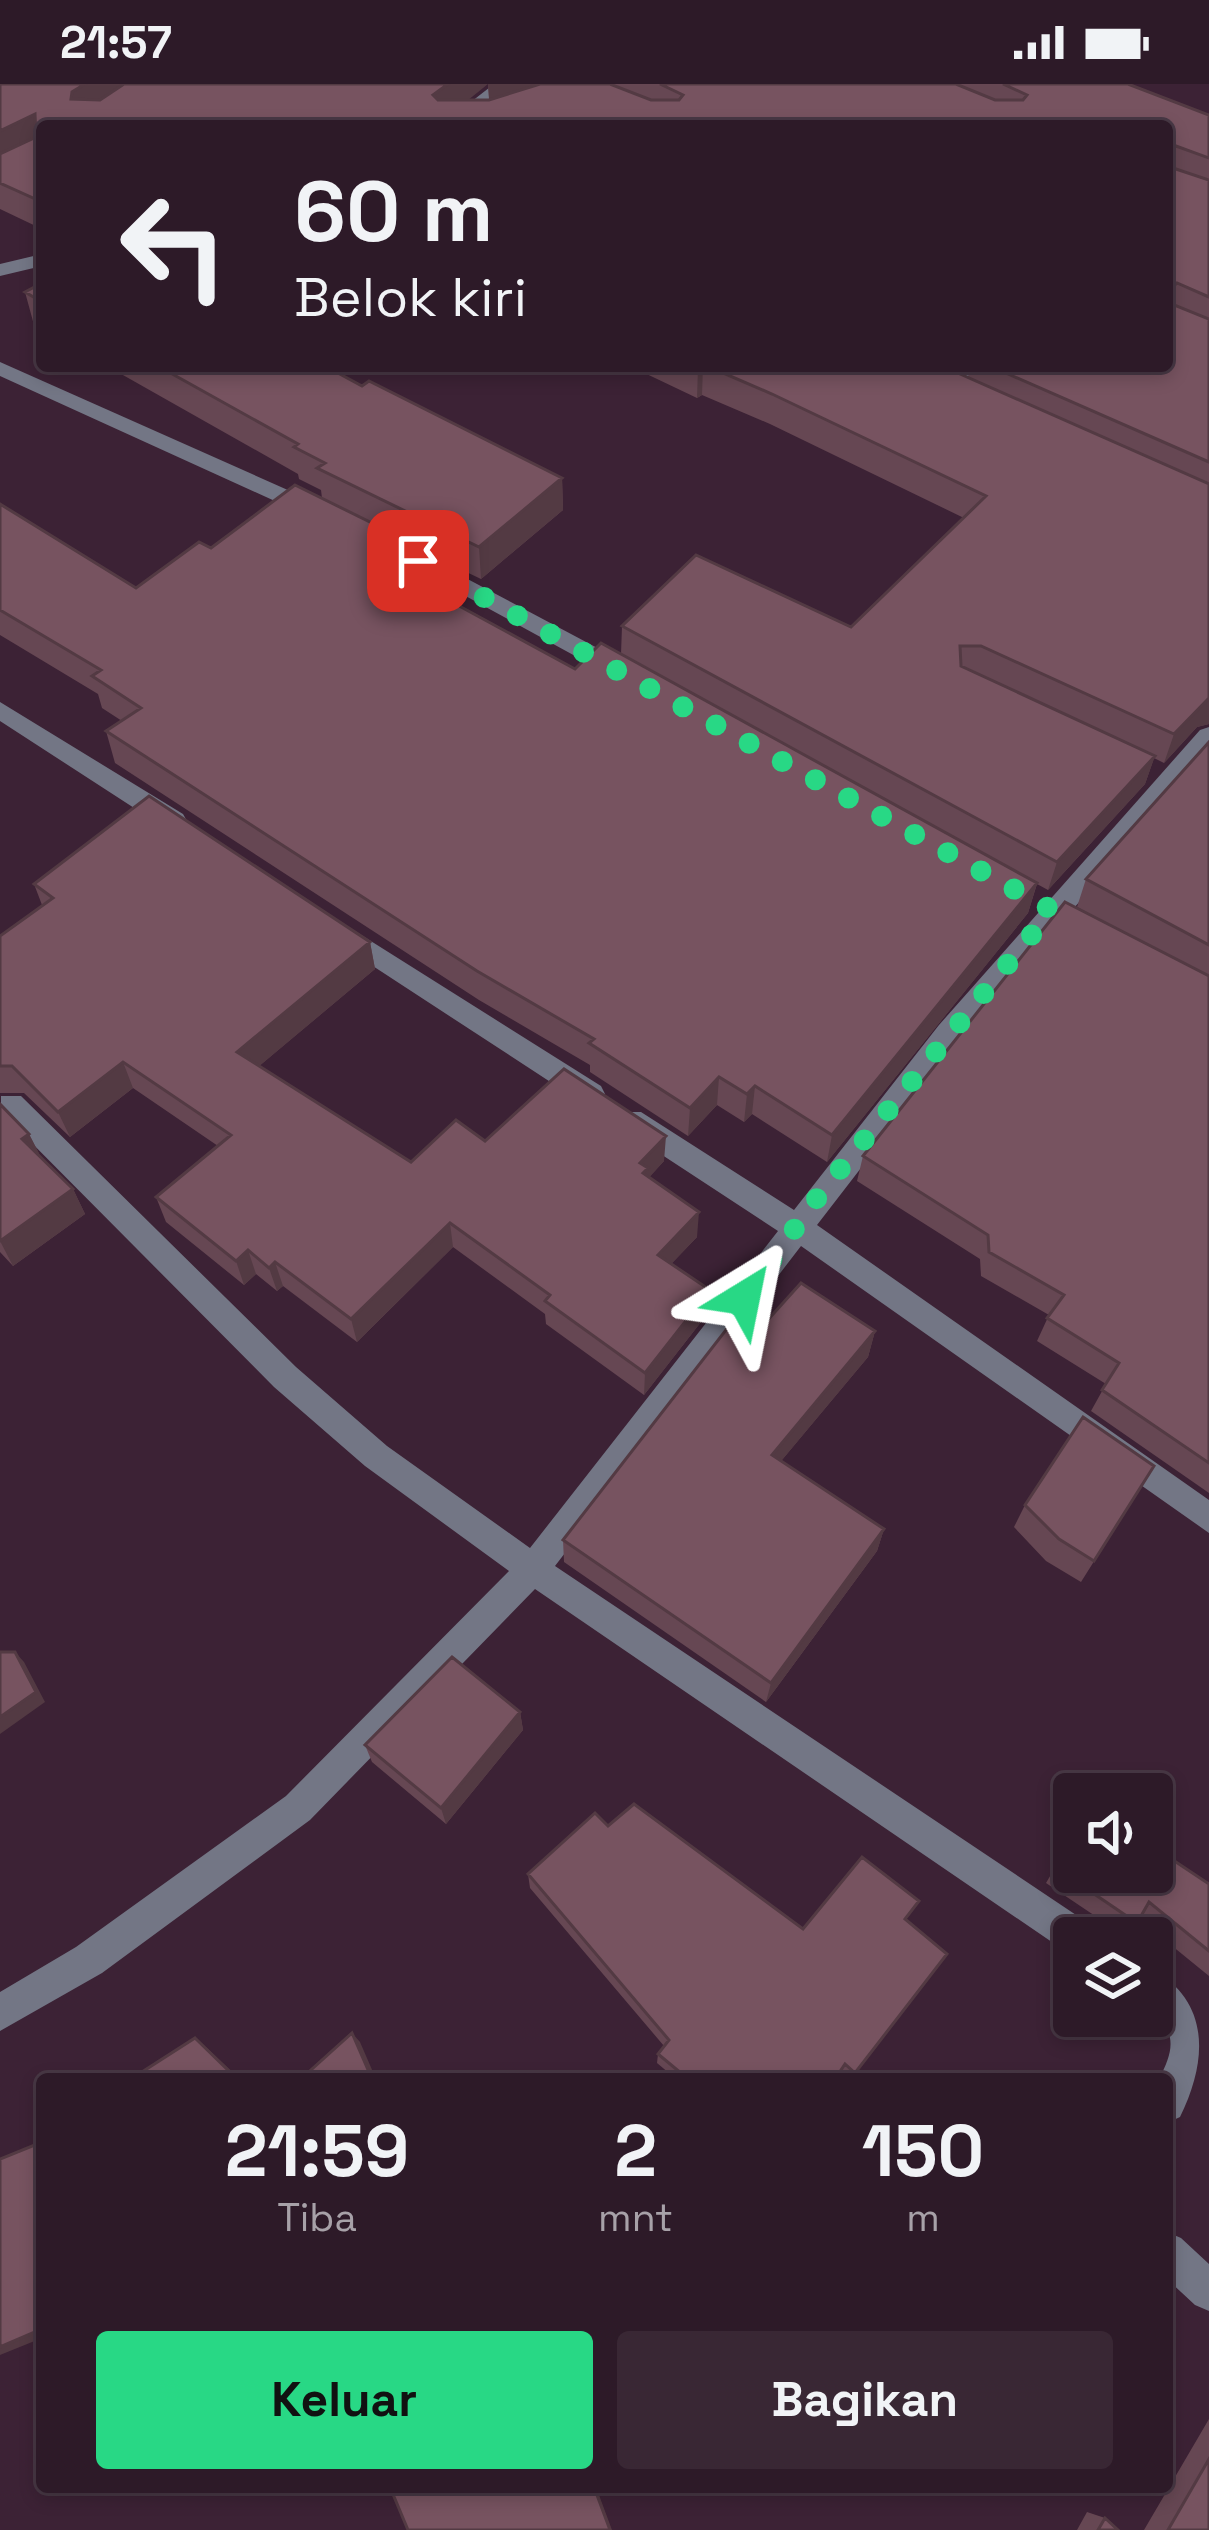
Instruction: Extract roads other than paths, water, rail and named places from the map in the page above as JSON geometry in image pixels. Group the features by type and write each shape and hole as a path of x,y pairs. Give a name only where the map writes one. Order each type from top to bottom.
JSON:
{"street":[{"path":"457,120 506,84"},
{"path":"489,120 498,117"},
{"path":"0,270 36,261"},
{"path":"0,368 340,522"},
{"path":"944,391 966,372"},
{"path":"400,552 656,691"},
{"path":"0,710 88,762 196,836"},
{"path":"0,2013 89,1960 298,1808 533,1569 719,1333 795,1226 1157,776 1209,736"},
{"path":"324,921 795,1226 1209,1518"},
{"path":"11,1104 286,1377 391,1468 1053,1921"},
{"path":"1173,2006 1191,2022 1195,2044 1173,2091"},
{"path":"1173,2257 1209,2290"}]}
